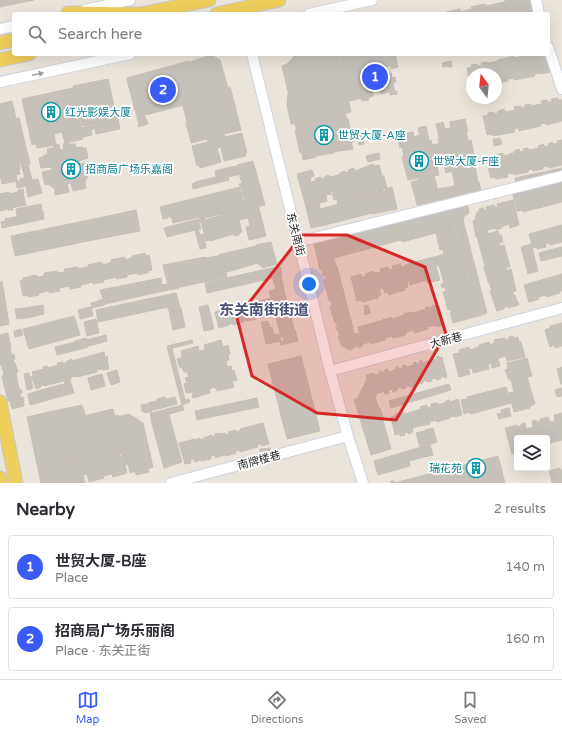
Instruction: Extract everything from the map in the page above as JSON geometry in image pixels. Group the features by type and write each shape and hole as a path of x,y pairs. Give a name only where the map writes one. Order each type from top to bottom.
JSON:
{"main road":[{"path":"151,12 209,0"},
{"path":"241,11 279,0"},
{"path":"0,43 12,40"},
{"path":"0,60 20,56"},
{"path":"0,402 16,483"},
{"path":"0,478 1,483"}],"street":[{"path":"75,12 130,0"},
{"path":"318,12 372,0"},
{"path":"536,0 539,12"},
{"path":"0,29 12,26"},
{"path":"550,54 562,88"},
{"path":"0,82 121,56"},
{"name":"东关南街","path":"252,56 330,371 363,483"},
{"path":"298,242 562,176"},
{"name":"大新巷","path":"330,371 562,308"},
{"name":"南牌楼巷","path":"170,483 348,436"}],"highlighted area":[{"path":"302,235 347,235 425,267 446,334 396,420 317,413 252,376 237,318"}],"building":[{"path":"0,0 34,0 0,7"},
{"path":"505,0 524,0 527,11 467,12 467,10 472,9 471,7 505,2"},
{"path":"525,0 532,0 535,12 528,12"},
{"path":"460,9 461,12 446,12"},
{"path":"208,56 213,56 220,60 236,109 211,116 214,125 212,125 210,116 187,122 183,106 200,101 190,62"},
{"path":"294,56 340,56 308,65 293,79 288,92 282,66 287,64"},
{"path":"340,56 350,56 351,60 343,62 347,77 354,76 353,75 356,74 357,80 354,81 355,87 357,93 360,92 362,98 349,101"},
{"path":"350,56 395,56 398,67 391,69 391,66 386,67 387,74 391,73 392,78 395,77 396,82 393,83 397,94 390,95 390,92 381,94 379,87 372,89 373,96 368,98 369,100 362,101 361,91 357,92 354,81 358,80 356,74 347,77 344,62 351,60"},
{"path":"514,56 514,58 524,56 546,56 550,72 534,74 535,76 514,80 514,78 508,79 508,81 502,82 502,68 467,68 472,67 471,65 482,65 481,63 498,61"},
{"path":"339,57 351,112 291,124 287,105 288,94 293,80 308,65"},
{"path":"189,61 200,101 137,117 127,78"},
{"path":"451,61 452,67 443,67 442,63"},
{"path":"108,79 117,119 82,126 73,86"},
{"name":"红光影娱大厦","path":"73,88 81,128 93,125 94,129 91,129 92,135 82,137 83,139 65,143 62,132 54,134 56,145 37,148 36,144 32,145 22,99"},
{"path":"558,98 558,100 562,100 562,121 546,125 546,123 540,124 541,126 519,131 519,128 514,129 515,132 493,136 492,134 487,135 483,116 488,115 488,113 498,113 498,111 504,109 505,112 515,110 514,107 521,106 521,108 525,107 525,105 531,104 531,106 542,104 541,101 547,100 548,102 552,102 551,99"},
{"path":"12,101 16,118 7,120 8,126 11,125 20,174 0,178 0,104"},
{"path":"236,110 241,130 224,134 225,137 242,133 247,153 245,153 246,156 224,161 221,147 217,148 221,162 200,168 199,165 197,166 192,146 208,142 207,139 191,143 186,123 209,117 212,125 214,125 212,116"},
{"name":"世贸大厦-A座","path":"345,113 348,119 353,149 340,151 338,142 331,142 334,153 322,155 321,148 316,147 314,148 316,157 303,160 302,153 300,153 295,124"},
{"path":"145,116 148,124 138,127 139,125 137,118"},
{"path":"19,118 30,164 28,165 32,180 38,179 42,193 28,197 26,186 17,188 16,182 25,178 20,164 11,125 9,125 8,121"},
{"path":"118,119 120,129 96,134 94,124"},
{"path":"465,119 468,131 466,131 468,141 471,140 476,163 466,165 467,168 475,166 478,182 455,187 452,171 446,173 443,160 444,158 439,159 436,144 439,144 439,138 436,124 443,122 445,129 451,128 450,122"},
{"name":"世贸大厦-F座","path":"426,126 429,141 431,140 432,145 435,144 439,159 434,160 435,163 436,162 439,175 434,176 438,191 415,197 411,182 419,180 418,178 408,180 402,157 404,156 402,147 400,148 397,136 413,132 414,137 420,135 418,128"},
{"path":"362,135 364,144 359,145 357,136"},
{"path":"500,138 502,144 494,146 493,139"},
{"path":"562,140 562,165 549,168 548,166 543,167 543,169 533,171 533,169 528,170 528,172 514,175 509,154 514,153 514,151 519,149 520,152 524,151 523,149 528,148 529,150 539,148 538,146 544,144 544,147 553,142 553,144 558,143 557,141"},
{"path":"336,141 336,143 338,142 339,151 334,152 332,142"},
{"name":"招商局广场乐嘉阁","path":"68,142 68,144 75,144 76,148 86,148 88,158 79,161 80,164 89,162 92,175 88,176 85,182 86,188 73,191 71,183 67,184 69,192 55,195 55,189 48,184 45,185 42,172 52,170 51,167 41,168 39,158 48,154 47,149 54,148 53,146 59,144 60,150 64,149 63,144"},
{"path":"314,148 320,148 322,155 316,156"},
{"path":"379,153 380,159 368,162 366,156"},
{"path":"503,153 503,156 509,155 513,173 507,174 508,177 496,179 495,177 491,178 486,160 490,159 490,156 495,156 495,158 499,157 498,154"},
{"path":"253,161 265,205 248,208 244,200 242,187 241,188 239,184 242,183 236,170 238,170 237,165"},
{"path":"373,164 374,166 379,165 383,180 363,184 358,187 358,185 354,186 354,188 344,191 344,189 339,190 340,192 330,192 331,194 315,198 311,182 316,181 315,179 321,177 322,179 325,179 324,177 329,175 330,177 335,176 345,171 346,173 349,172 348,170 354,168 355,171"},
{"path":"236,166 237,175 228,177 226,168"},
{"path":"226,168 229,180 193,189 192,184 195,182 216,177 215,171"},
{"path":"562,168 562,173 516,182 515,178"},
{"path":"312,170 314,176 310,178 316,204 306,207 297,174"},
{"path":"16,175 17,181 2,184 1,178"},
{"path":"382,176 384,176 387,188 356,196 356,198 349,200 349,198 337,201 337,199 334,200 332,193 334,192 334,194 340,192 340,190 344,189 344,191 355,188 354,186 364,186 364,184 367,183 367,185 383,181"},
{"path":"562,179 562,202 523,212 522,210 517,211 512,191"},
{"path":"479,182 481,191 417,205 415,197 438,192 438,189 454,186 455,188"},
{"path":"240,187 243,199 229,203 230,204 225,206 225,203 211,206 199,212 194,210 195,212 185,214 182,213 183,215 176,216 177,218 172,219 168,216 168,218 163,219 160,207"},
{"path":"392,187 397,209 377,213 373,194 377,193 377,191 384,191 386,190 385,189"},
{"path":"23,189 26,205 12,208 13,210 8,209 0,211 0,194 9,192 9,194"},
{"path":"376,192 372,194 377,213 372,214 368,195 363,195"},
{"path":"363,195 363,197 367,196 372,213 325,225 321,209 338,204 337,202 357,199 356,196"},
{"path":"326,196 327,201 317,204 316,198"},
{"path":"243,199 247,209 259,206 259,209 246,212 246,214 243,215 244,218 248,218 239,220 237,212 233,213 232,211 204,218 205,219 201,220 201,222 199,217 173,223 172,220 178,218 177,216 183,215 183,213 195,212 196,210 198,213 209,207 211,208 224,204 225,206 230,205 230,203"},
{"path":"513,200 519,225 510,228 509,224 496,230 496,228 487,230 488,234 476,237 473,221 475,220 477,212 480,211 479,209 483,208 484,210 487,210 486,207 494,205 495,207 498,207 497,204"},
{"path":"41,204 42,211 17,216 16,209"},
{"path":"319,204 325,225 311,228 306,207"},
{"path":"467,205 469,211 468,214 464,216 463,220 487,313 479,316 450,209"},
{"path":"449,208 454,228 402,242 397,222"},
{"path":"259,209 266,236 249,240 246,227 250,226 248,217 244,218 244,215"},
{"path":"136,210 140,231 98,239 94,219"},
{"path":"43,211 44,219 2,228 1,222 5,221 5,219"},
{"path":"232,211 232,214 237,213 242,232 235,236 234,234 206,241 201,221"},
{"path":"94,219 98,239 15,256 11,236"},
{"path":"198,219 201,229 198,230 200,235 203,234 206,248 200,249 195,230 167,237 164,228"},
{"path":"396,222 401,240 334,258 330,240"},
{"path":"562,225 562,242 550,245 549,243 545,244 546,247 537,249 537,247 533,248 529,234"},
{"path":"454,228 460,250 444,254 443,249 440,250 436,233"},
{"path":"498,231 503,242 499,243 500,246 504,245 510,267 506,267 507,271 511,269 516,291 513,292 514,296 515,295 519,305 508,308 508,306 504,307 504,309 497,311 490,291 492,291 488,282 477,237"},
{"path":"330,240 336,266 320,270 314,244"},
{"path":"271,242 277,264 262,268 256,245"},
{"path":"531,244 538,271 528,274 521,247"},
{"path":"256,246 261,265 258,263 227,272 225,266 221,267 218,255"},
{"path":"562,247 562,256 541,261 539,253"},
{"path":"460,250 478,316 453,323 450,313 452,313 450,309 448,310 443,292 446,291 445,287 442,288 441,284 444,283 439,265 436,266 434,257"},
{"path":"145,253 146,256 149,255 152,270 148,271 148,273 138,275 137,273 127,275 127,277 116,279 116,277 109,279 106,264 112,262 111,260 125,257 125,260 132,258 132,256"},
{"path":"217,256 220,267 225,266 227,277 180,287 179,282 182,282 179,262"},
{"path":"433,257 440,280 427,283 426,280 410,285 405,265"},
{"path":"101,262 102,264 105,264 108,279 103,280 104,282 93,284 92,282 86,284 82,268"},
{"path":"178,262 182,281 168,285 163,265"},
{"path":"401,264 401,267 405,266 409,281 407,282 408,287 405,288 405,290 389,295 388,292 385,293 383,288 379,289 381,295 378,296 378,298 362,302 361,300 357,301 351,277 361,274 362,277 366,276 365,274 373,271 373,273 381,272 380,269 388,267 389,270 393,269 392,266"},
{"path":"280,266 282,276 207,293 205,283"},
{"path":"337,266 353,328 338,332 336,327 338,327 336,322 335,323 330,306 332,305 331,301 329,301 324,280 326,279 325,275 323,276 322,270"},
{"path":"78,267 78,269 82,268 85,284 80,285 81,287 70,289 69,286 59,288 60,291 49,293 48,291 39,293 39,295 28,297 28,295 23,296 20,281 23,280 23,278 36,275 37,277 44,276 44,273 57,271 57,273 65,272 64,269"},
{"path":"562,274 562,291 560,291 560,293 547,297 546,295 538,297 539,299 529,302 524,285"},
{"path":"281,277 284,287 276,289 273,279"},
{"path":"161,278 162,285 112,295 103,299 100,290"},
{"path":"2,281 9,324 0,326 0,282"},
{"path":"178,283 179,288 169,290 168,285"},
{"path":"167,284 168,290 92,308 91,303 112,295"},
{"path":"283,287 295,332 292,333 294,338 284,341 283,337 281,337 269,291"},
{"path":"176,293 180,307 168,310 168,307 98,322 96,310"},
{"path":"270,298 274,312 270,313 270,315 260,318 260,316 256,317 256,319 242,321 243,322 233,325 233,323 219,328 215,312"},
{"path":"43,305 44,314 27,318 25,308"},
{"path":"208,305 214,329 204,331 199,307"},
{"path":"368,305 370,313 365,315 364,306"},
{"path":"435,305 435,307 439,306 444,325 427,327 428,329 414,333 414,330 405,333 406,335 393,338 392,336 384,338 385,340 371,344 371,342 362,344 363,346 358,348 355,334 359,333 358,327 383,319 389,319 388,318 391,317 392,319 404,315 404,313 414,313 426,309 425,307 428,308"},
{"path":"91,307 93,316 80,319 78,310"},
{"path":"24,308 26,318 17,319 15,309"},
{"path":"181,308 185,327 173,330 169,310"},
{"path":"74,316 80,335 29,349 23,329"},
{"path":"96,319 99,333 87,336 84,322"},
{"path":"268,321 270,327 263,329 261,322"},
{"path":"562,323 562,346 555,348 554,345 550,347 545,330 550,328 550,326"},
{"path":"272,327 274,335 279,334 281,341 266,344 263,330"},
{"path":"21,329 23,335 15,337 14,331"},
{"path":"353,329 357,345 355,348 349,350 341,345 338,336 340,335 339,332"},
{"path":"295,330 298,341 281,345 280,342 295,338 293,333"},
{"path":"8,333 12,355 14,354 15,359 13,359 14,363 18,372 16,373 19,389 21,389 22,393 20,394 21,398 23,397 24,402 11,405 10,400 8,401 2,376 4,375 0,363 0,335"},
{"path":"106,335 107,341 89,346 87,340"},
{"path":"513,336 514,338 518,337 519,342 521,342 525,357 507,361 506,356 499,358 494,340 505,338 505,340"},
{"path":"86,338 88,347 78,350 75,341"},
{"path":"192,340 193,343 172,348 185,400 189,399 190,402 182,405 167,346"},
{"path":"221,340 223,347 228,345 230,354 228,355 229,360 226,361 227,367 231,366 232,371 234,370 237,380 232,381 234,387 217,391 215,387 209,389 210,393 193,398 192,392 186,393 184,384 187,383 185,378 189,377 187,372 184,372 182,367 180,368 177,359 182,358 181,351 198,346 199,351 205,350 204,345"},
{"path":"75,342 77,350 57,355 55,347"},
{"path":"489,342 490,345 494,343 500,366 492,368 491,363 488,364 489,369 473,373 472,368 468,369 470,374 459,377 453,354 460,353 459,350 469,347 470,350"},
{"path":"104,352 105,357 107,356 109,369 96,370 97,372 71,377 71,379 40,386 41,387 36,389 31,377 33,376 32,372 44,369 43,367 47,366 48,368 58,365 57,363 63,362 63,364 72,359 72,361"},
{"path":"301,356 320,431 287,439 268,364"},
{"path":"439,356 440,358 442,357 447,377 444,378 443,376 440,377 441,379 436,380 436,378 431,379 432,381 427,382 426,380 419,384 419,382 414,383 415,386 410,387 409,385 402,389 401,387 397,388 398,390 393,392 392,389 388,390 389,393 385,394 384,391 380,393 375,375 379,374 379,372 385,372 384,370 388,369 389,372 396,369 396,367 399,369 403,368 402,366 405,365 406,367 414,365 413,363 420,363 419,361 422,360 422,363 431,360 430,358 433,357 434,360"},
{"path":"527,358 532,376 527,377 535,404 530,406 530,408 514,412 509,393 514,392 511,380 509,380 505,370 508,369 507,363"},
{"path":"562,367 562,384 561,384 557,369"},
{"path":"117,370 120,382 111,385 107,373"},
{"path":"29,373 33,388 27,390 24,374"},
{"path":"374,373 379,393 377,393 375,398 376,400 356,406 354,400 357,399 367,379 366,375"},
{"path":"102,374 105,386 91,390 88,378"},
{"path":"70,380 74,393 62,396 59,385 65,384 64,381"},
{"path":"449,384 451,390 391,408 389,401"},
{"path":"59,385 62,396 41,402 38,391"},
{"path":"506,387 511,403 471,414 467,397"},
{"path":"562,388 562,396 557,397 555,390"},
{"path":"38,391 41,402 30,405 28,394"},
{"path":"165,397 166,399 175,397 177,404 150,411 148,403"},
{"path":"257,398 259,407 197,420 195,411"},
{"path":"458,399 462,415 453,416 437,422 437,420 429,422 430,424 412,428 408,413 421,409 420,407 427,405 428,408 431,407 431,404 438,403 438,405 449,400 450,402"},
{"path":"467,399 470,412 464,414 461,400"},
{"path":"376,400 383,417 391,449 371,455 356,406"},
{"path":"24,403 24,406 12,409 11,405"},
{"path":"147,404 149,412 146,413 142,411 141,405"},
{"path":"82,405 85,415 54,423 52,415 50,416 49,412"},
{"path":"182,405 184,410 151,419 151,411 152,413"},
{"path":"509,408 511,416 499,419 497,414 502,413 501,410"},
{"path":"113,409 115,416 118,415 117,417 126,457 122,458 119,450 105,454 106,458 101,459 100,455 91,457 90,453 85,455 86,459 78,461 77,456 72,457 72,461 63,463 64,468 61,468 56,444 59,443 57,437 55,438 53,426 55,426 55,423"},
{"path":"49,412 50,416 52,416 54,425 52,426 55,438 57,438 58,443 55,444 64,483 41,483 27,417"},
{"path":"403,412 404,414 408,413 413,432 408,434 408,432 404,433 405,435 400,436 400,434 395,435 391,417 395,416 397,413 398,416 401,415"},
{"path":"562,413 562,440 550,443 550,435 514,435 514,453 512,454 505,428 517,425 517,427 521,426 521,424 525,423 526,429 533,427 532,421 536,420 537,422 540,421 540,419 548,417 550,422 555,421 554,415"},
{"path":"129,414 143,423 153,467 148,469 149,472 136,475 135,471 130,473 117,417"},
{"path":"169,415 182,462 164,468 151,420"},
{"path":"263,423 269,444 262,446 261,444 257,445 258,447 240,452 240,450 236,451 236,453 226,456 220,434 225,433 226,435 229,434 228,432 236,430 237,432 240,431 240,429"},
{"path":"433,428 437,442 429,445 425,430"},
{"path":"425,431 429,444 420,447 416,433"},
{"path":"220,433 225,455 215,458 215,455 211,456 211,459 201,461 195,440 200,438 201,440 212,435 212,437 215,436 215,434"},
{"path":"195,439 200,460 195,462 194,459 190,460 191,463 185,464 179,443"},
{"path":"430,445 433,455 424,457 422,447"},
{"path":"421,447 424,457 409,461 410,466 378,475 374,461"},
{"path":"270,448 271,452 260,454 260,449"},
{"path":"118,451 121,459 126,457 128,464 125,465 127,473 113,477 112,474 103,476 104,478 89,482 87,474 83,475 85,483 65,483 61,469 64,468 63,464 73,461 72,458 76,457 77,461 86,459 85,455 90,454 91,458 100,455 101,459 107,458 106,454"},
{"name":"瑞花苑","path":"498,456 505,483 394,483"},
{"path":"560,468 562,470 562,483 552,483 550,471"}],"place":[{"name":"世贸大厦-B座","path":"375,77"},
{"name":"招商局广场乐丽阁","path":"163,90"},
{"name":"红光影娱大厦","path":"51,112"},
{"name":"世贸大厦-A座","path":"324,135"},
{"name":"世贸大厦-F座","path":"419,161"},
{"name":"招商局广场乐嘉阁","path":"71,169"},
{"name":"瑞花苑","path":"476,468"}],"district":[{"name":"东关南街街道","path":"264,310"}]}
